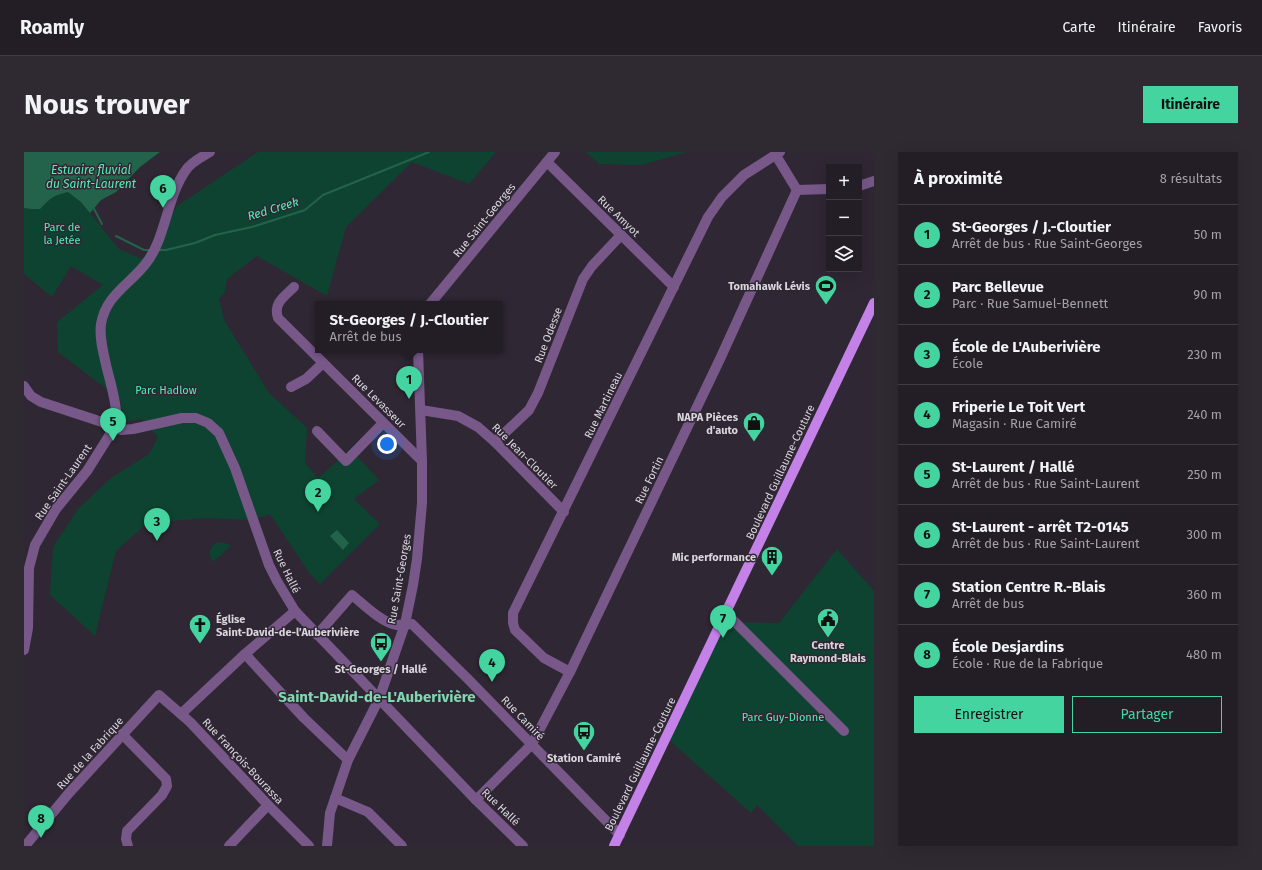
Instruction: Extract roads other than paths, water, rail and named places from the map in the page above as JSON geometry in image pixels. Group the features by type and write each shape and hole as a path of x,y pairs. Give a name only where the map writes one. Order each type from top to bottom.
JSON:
{"main road":[{"name":"Boulevard Guillaume-Couture","path":"614,846 874,303"}],"street":[{"name":"Rue Saint-Laurent","path":"24,650 28,628 29,568 35,545 56,509 87,471 114,428 118,426 114,397 102,347 101,324 106,306 120,289 146,264 153,254 178,185 186,169 196,160 210,152"},
{"name":"Rue Saint-Georges","path":"432,301 555,152"},
{"path":"777,153 797,190 826,189"},
{"name":"Rue Martineau","path":"570,672 544,658 515,630 513,613 708,217 722,197 744,175 777,153"},
{"name":"Rue Amyot","path":"547,162 674,287"},
{"path":"862,185 874,181"},
{"name":"Rue Fortin","path":"476,800 532,744 570,672 720,359 797,190"},
{"name":"Rue Odesse","path":"495,442 528,410 538,393 583,279 592,266 621,235"},
{"name":"Rue Levasseur","path":"294,287 279,302 276,312 278,318 422,461"},
{"name":"Rue Saint-Georges","path":"327,846 330,813 348,760 379,699 405,624 413,585 422,503 418,353"},
{"path":"291,387 306,379 323,363"},
{"name":"Rue Hallé","path":"24,386 31,396 41,402 102,422 114,428 125,430 182,418 196,418 208,423 220,433 235,468 269,565 295,611 476,800 523,846"},
{"name":"Rue Jean-Cloutier","path":"420,410 458,416 478,427 495,442 564,512"},
{"path":"318,431 346,461 383,422"},
{"path":"317,635 352,595 374,614 386,621 396,625 405,624"},
{"path":"181,714 245,654 295,611"},
{"path":"726,613 844,731"},
{"name":"Rue Camiré","path":"405,624 412,624 468,679 620,835"},
{"path":"245,654 304,718 348,760"},
{"name":"Rue François-Bourassa","path":"159,695 190,722 309,846"},
{"name":"Rue de la Fabrique","path":"25,846 69,793 159,695"},
{"path":"122,734 166,779 167,786 162,795 127,831 126,839 128,846"},
{"path":"335,798 368,812 402,846"},
{"path":"229,846 268,805"}],"water":[{"name":"Estuaire fluvial du Saint-Laurent","path":"24,152 160,152 140,167 116,192 101,200 90,213 81,202 68,192 59,194 52,198 40,209 24,208"},
{"path":"337,530 349,543 343,550 330,536"}],"waterway":[{"name":"Red Creek","path":"158,250 166,250 195,243 215,235 252,227 305,210 323,195 429,152"},
{"name":"Red Creek","path":"93,207 102,224"},
{"name":"Red Creek","path":"116,236 144,250 150,250"}],"place":[{"name":"St-Laurent - arrêt T2-0145","path":"163,208"},
{"name":"Tomahawk Lévis","path":"826,306"},
{"name":"St-Georges / J.-Cloutier","path":"409,399"},
{"name":"St-Laurent / Hallé","path":"113,441"},
{"name":"NAPA Pièces d'auto","path":"754,442"},
{"name":"Parc Bellevue","path":"318,512"},
{"name":"École de L'Auberivière","path":"157,541"},
{"name":"Mic performance","path":"772,576"},
{"name":"Station Centre R.-Blais","path":"723,638"},
{"name":"Centre Raymond-Blais","path":"828,638"},
{"name":"Église Saint-David-de-l’Auberivière","path":"200,644"},
{"name":"St-Georges / Hallé","path":"381,662"},
{"name":"Friperie Le Toit Vert","path":"492,682"},
{"name":"Station Camiré","path":"584,752"},
{"name":"École Desjardins","path":"41,838"}],"district":[{"name":"Saint-David-de-L'Auberivière","path":"377,697"}],"park label":[{"name":"Parc de la Jetée","path":"62,233"},
{"name":"Parc Hadlow","path":"166,390"},
{"name":"Parc Guy-Dionne","path":"783,717"}]}
